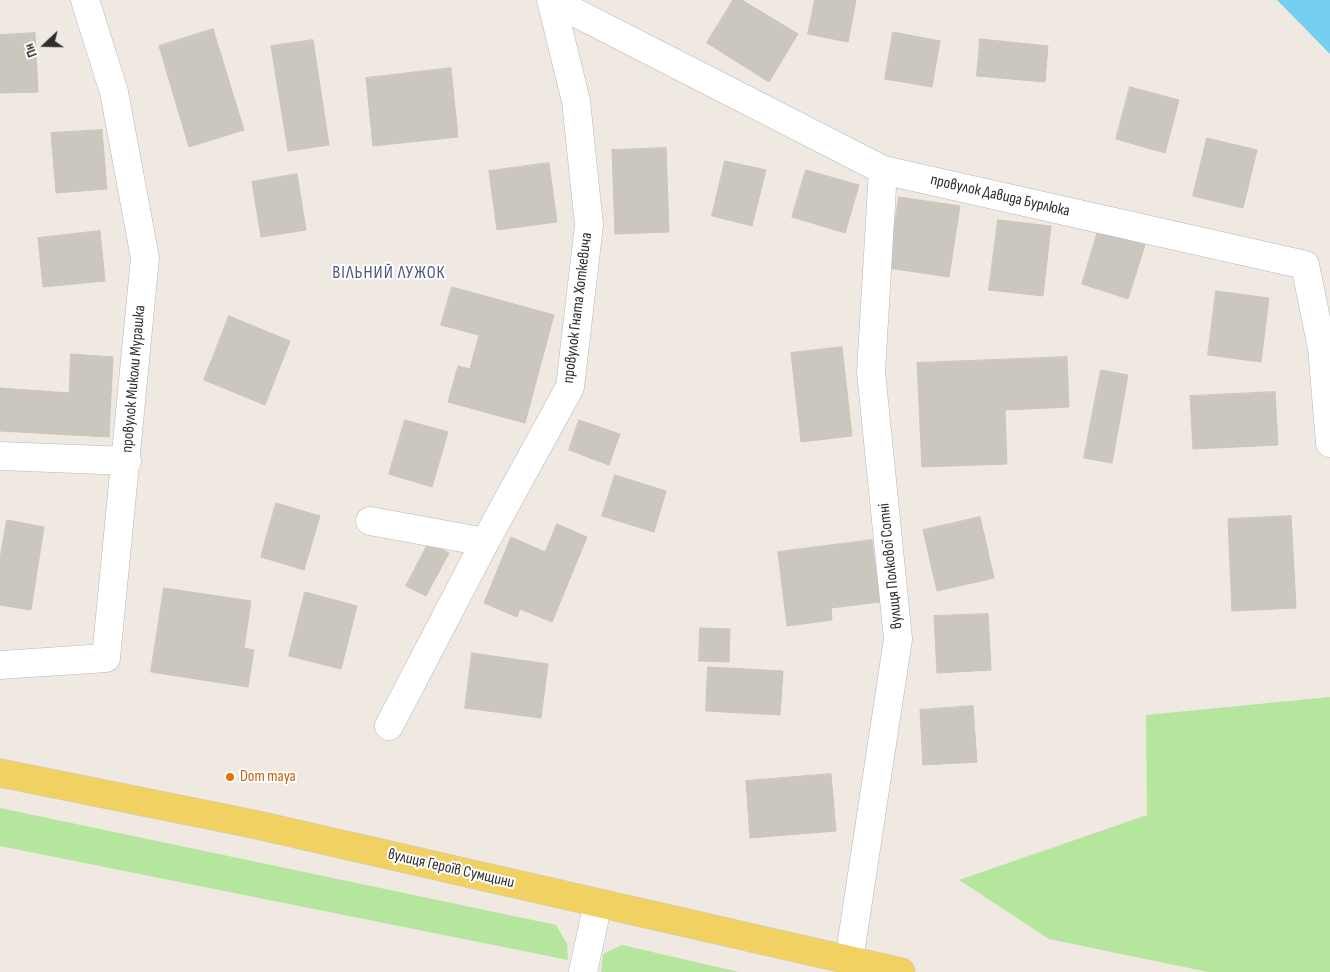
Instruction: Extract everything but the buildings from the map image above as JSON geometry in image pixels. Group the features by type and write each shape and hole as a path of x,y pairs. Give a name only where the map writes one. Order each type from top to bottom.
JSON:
{"main road":[{"name":"вулиця Героїв Сумщини","path":"0,773 253,824 901,972"}],"street":[{"name":"провулок Миколи Мурашка","path":"0,665 106,658 127,461 145,258 114,92 85,0"},
{"name":"провулок Давида Бурлюка","path":"551,0 883,170 1305,265 1322,348 1330,443"},
{"name":"провулок Гната Хоткевича","path":"390,726 485,542 570,387 589,225 576,101 551,0"},
{"name":"вулиця Полкової Сотні","path":"849,960 898,639 871,372 883,170"},
{"path":"0,456 127,461"},
{"path":"370,521 485,542"},
{"path":"583,972 598,903"}],"green space":[{"path":"1330,697 1330,972 1208,972 1049,939 959,880 1147,815 1146,715"},
{"path":"0,808 556,925 567,944 568,960 0,846"},
{"path":"622,945 739,972 601,972 603,954"}],"water":[{"path":"1277,0 1330,0 1330,54"}],"place":[{"name":"Dom maya","path":"230,777"}],"district":[{"name":"ВІЛЬНИЙ ЛУЖОК","path":"389,273"}]}
